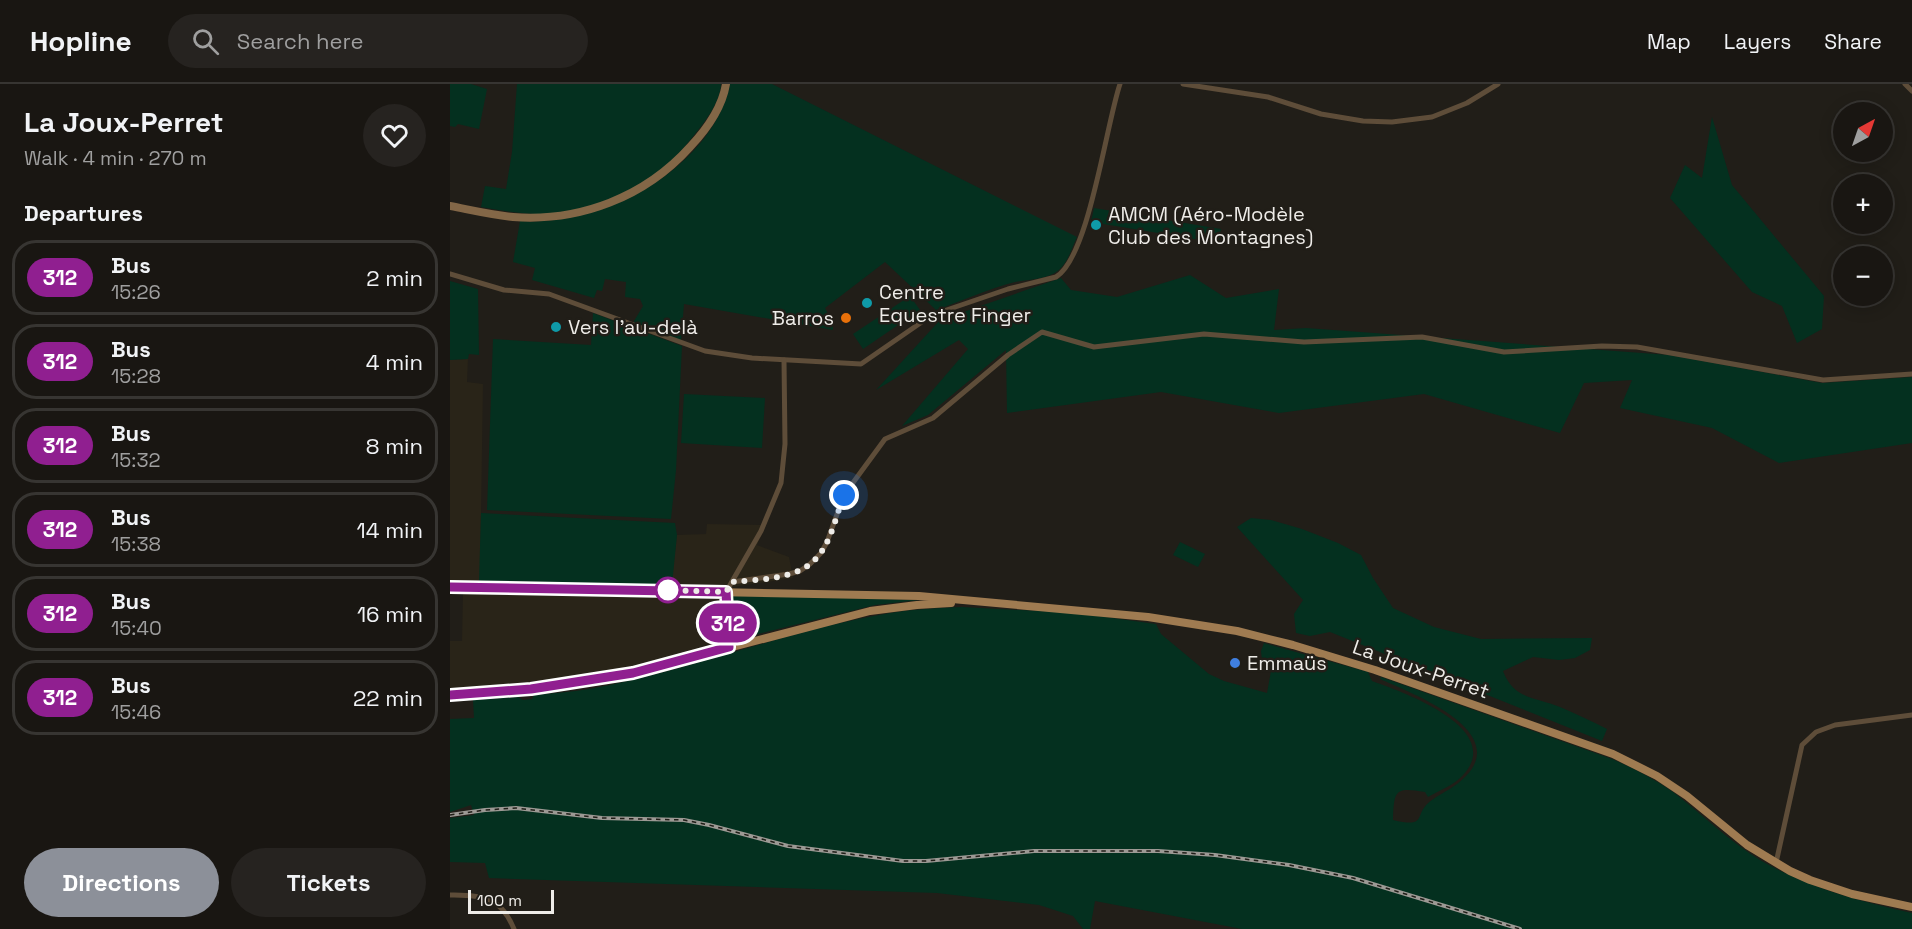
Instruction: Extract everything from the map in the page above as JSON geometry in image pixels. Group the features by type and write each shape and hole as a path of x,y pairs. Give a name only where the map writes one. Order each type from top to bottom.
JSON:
{"main road":[{"path":"450,206 503,216 551,217 594,209 630,195 664,172 697,140 717,110 726,84"},
{"name":"La Joux-Perret","path":"450,587 919,596 1148,617 1210,626 1293,645 1376,670 1627,760 1687,796 1748,844 1800,876 1830,887 1912,907"},
{"name":"La Joux-Perret","path":"450,694 531,689 633,673 870,611 917,605 984,602"}],"street":[{"path":"450,274 504,290 549,294 705,351 752,358 861,363 932,315 1056,277 1062,273 1076,253 1087,221 1120,84"},
{"path":"1183,84 1268,97 1321,114 1363,121 1392,122 1432,117 1467,103 1498,84"},
{"path":"1905,84 1912,91"},
{"path":"732,582 794,573 810,564 821,553 827,542 844,495 885,439 933,418 1024,343 1042,332 1094,346 1204,334 1304,342 1422,336 1504,352 1602,346 1637,347 1823,380 1912,374"},
{"path":"729,647 726,592 767,518 781,483 785,444 784,360"},
{"path":"1776,863 1802,745 1816,732 1834,725 1912,715"},
{"path":"450,895 477,896 494,902 508,916 514,929"}],"shaded area":[{"path":"468,359 467,382 483,384 480,581 671,585 677,535 706,534 707,524 766,525 757,545 789,557 793,578 733,587 735,641 623,672 543,683 450,691 450,641 462,641 463,591 450,590 450,360"}],"green space":[{"path":"450,84 471,84 487,89 479,129 458,124 455,127 450,126"},
{"path":"517,84 721,84 718,99 701,127 674,158 648,182 592,206 563,213 543,214 481,207 485,186 506,189 512,152"},
{"path":"730,84 772,84 1077,237 1067,259 1059,270 1049,276 1005,285 936,310 885,262 825,308 833,323 833,330 684,304 681,341 635,325 634,321 643,306 640,299 625,297 626,282 605,279 602,291 597,290 594,298 532,280 535,268 513,262 520,221 552,220 585,214 618,203 649,187 677,166 701,142 719,115"},
{"path":"1712,117 1732,185 1824,296 1822,329 1797,343 1782,306 1752,292 1670,198 1685,165 1702,178"},
{"path":"1094,208 1221,229 1219,243 1091,222"},
{"path":"1190,275 1226,298 1279,289 1274,330 1306,328 1669,355 1822,383 1912,377 1912,443 1779,463 1712,428 1620,408 1632,380 1584,383 1560,433 1424,394 1279,413 1161,392 1007,413 1006,350 928,415 902,426 968,349 959,340 876,390 940,320 1061,278 1071,290 1117,297"},
{"path":"450,281 478,289 479,355 469,354 468,359 450,360"},
{"path":"910,296 920,310 863,349 853,334"},
{"path":"593,313 682,346 676,470 671,519 487,510 493,339 591,345"},
{"path":"684,394 765,398 762,448 681,443"},
{"path":"481,513 675,523 677,535 672,585 479,581"},
{"path":"1251,518 1271,520 1302,529 1361,555 1393,608 1434,627 1481,639 1592,638 1590,650 1575,658 1559,660 1533,657 1503,671 1513,687 1527,696 1560,707 1607,729 1602,741 1330,632 1310,636 1296,633 1294,614 1303,600 1237,527"},
{"path":"1180,542 1205,554 1198,567 1173,555"},
{"path":"733,595 919,600 875,605 738,639 734,637"},
{"path":"962,607 1076,613 1156,624 1161,634 1209,674 1224,681 1267,693 1271,671 1263,670 1261,651 1264,643 1368,672 1372,681 1445,714 1461,727 1471,742 1473,757 1460,778 1428,797 1425,792 1407,790 1398,793 1394,802 1393,820 1416,821 1426,805 1462,780 1476,759 1475,743 1466,729 1451,715 1380,679 1381,677 1628,766 1673,792 1726,836 1760,860 1815,886 1872,904 1912,913 1912,929 1242,929 1095,901 1090,929 1083,929 1073,916 1039,905 937,893 489,878 485,863 450,862 450,818 474,815 471,805 450,812 450,719 474,718 473,700 518,697 523,700 532,699 534,695 589,689 665,672 852,620 890,613"}],"railway":[{"path":"450,815 516,808 602,818 684,820 788,846 903,861 1034,851 1158,851 1215,855 1289,865 1353,878 1520,929"}],"bus line":[{"name":"312","path":"450,587 726,592 729,647 633,673 531,689 450,695"}],"place":[{"name":"AMCM (Aéro-Modèle Club des Montagnes)","path":"1096,225"},
{"name":"Centre Equestre Finger","path":"867,303"},
{"name":"Barros","path":"846,318"},
{"name":"Vers l'au-delà","path":"556,327"},
{"name":"Emmaüs","path":"1235,663"}],"route":[{"path":"668,590 666,590 726,592 732,582 800,571 821,553 844,495"}]}
